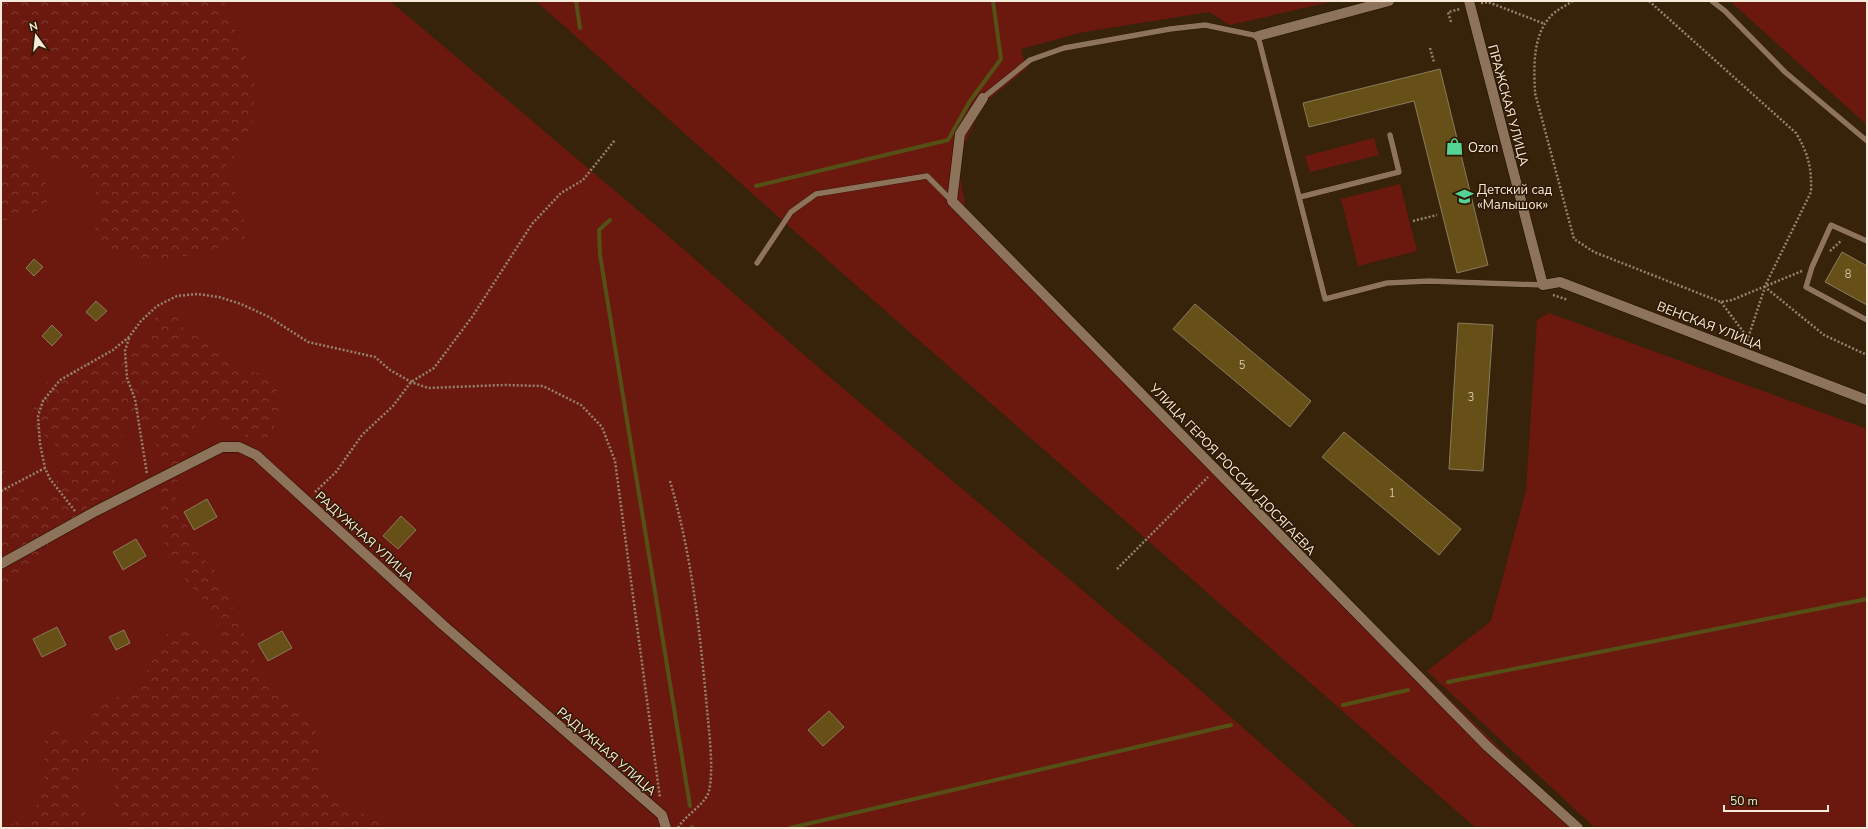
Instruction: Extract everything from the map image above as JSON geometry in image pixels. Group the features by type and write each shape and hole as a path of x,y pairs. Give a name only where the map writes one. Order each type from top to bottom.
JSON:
{"street":[{"path":"1258,36 1389,1"},
{"name":"ПРАЖСКАЯ УЛИЦА","path":"1469,1 1543,285"},
{"path":"952,201 960,134 983,98"},
{"name":"УЛИЦА ГЕРОЯ РОССИИ ДОСЯГАЕВА","path":"952,201 1486,746 1578,828"},
{"name":"ВЕНСКАЯ УЛИЦА","path":"1543,285 1560,282 1867,400"},
{"name":"РАДУЖНАЯ УЛИЦА","path":"1,564 81,519 222,447 239,447 256,455 443,625 662,816"},
{"path":"662,816 666,828"}],"lane":[{"path":"1712,1 1725,11 1785,72 1867,141"},
{"path":"983,98 1030,60 1064,48 1170,29 1205,25 1258,36 1326,299 1387,283 1429,281 1543,285"},
{"path":"1300,197 1399,172 1390,135"},
{"path":"757,263 791,212 816,194 928,176 952,201"},
{"path":"1867,241 1831,225 1812,267 1806,287 1867,320"}],"path":[{"path":"1573,1 1550,16 1544,24 1537,42 1534,71 1535,93 1574,240 1594,252 1721,302 1748,338"},
{"path":"1649,1 1796,133 1806,150 1812,175 1811,192 1765,286 1744,352"},
{"path":"1488,2 1544,24"},
{"path":"1430,48 1434,62"},
{"path":"307,500 336,472 362,435 393,406 411,382 434,368 472,317 532,224 561,192 583,180 615,140"},
{"path":"1413,221 1437,215"},
{"path":"1721,302 1765,286"},
{"path":"1765,286 1817,331 1867,355"},
{"path":"81,519 50,479 46,468 40,444 38,416 44,401 60,380 113,350 129,337 141,321 157,306 177,296 196,294 219,297 242,304 269,317 308,342 375,357 390,370 411,382 428,388 504,385 543,386 581,405 602,427 615,461 662,816"},
{"path":"129,337 125,351 127,378 135,399 148,485"},
{"path":"1,491 46,468"},
{"path":"1117,569 1216,470"},
{"path":"670,481 681,520 701,643 711,755 709,792 701,803 683,819 678,828"}],"green space":[{"path":"1,1 390,1 666,234 826,374 1183,675 1357,828 1,828"},
{"path":"1,1 224,1 255,80 252,135 225,167 243,210 245,238 206,253 148,261 110,248 98,241 95,227 100,200 93,187 73,166 36,153 25,162 47,185 49,200 29,218 1,219"},
{"path":"536,1 1335,1 1230,25 1209,12 1084,32 1021,49 1026,69 984,103 963,147 960,176 965,205 955,212 1581,828 1476,828 800,236"},
{"path":"1730,1 1867,1 1867,125"},
{"path":"1374,138 1379,155 1310,172 1305,156"},
{"path":"1400,184 1417,251 1358,266 1341,199"},
{"path":"1549,313 1867,429 1867,828 1595,828 1427,671 1491,621 1526,491 1537,320"},
{"path":"157,315 177,315 181,326 219,351 232,366 276,378 279,418 263,445 208,416 200,422 190,436 180,475 172,489 188,528 192,548 214,570 229,599 265,685 310,720 325,752 315,777 324,789 358,811 395,828 271,828 272,814 262,804 253,814 247,828 131,828 112,801 116,775 91,765 80,774 78,787 90,828 7,828 7,826 32,815 44,790 45,738 55,728 66,735 68,748 82,748 94,711 141,682 166,635 177,628 190,627 205,648 217,653 220,640 215,613 168,560 161,520 160,457 152,431 139,418 127,426 121,440 115,481 108,492 74,517 42,561 16,579 1,593 1,460 9,484 35,495 48,494 63,472 63,459 57,446 36,428 29,416 43,393 45,384 88,362 127,361"}],"building":[{"path":"1440,69 1488,265 1457,273 1414,101 1309,127 1303,103"},
{"path":"1842,252 1867,266 1867,305 1825,282"},
{"path":"34,259 43,267 34,276 26,268"},
{"path":"96,301 107,311 96,321 86,312"},
{"path":"1195,304 1311,401 1290,427 1173,329"},
{"path":"1458,323 1493,325 1483,471 1449,469"},
{"path":"52,325 62,335 52,346 42,336"},
{"path":"1344,432 1461,529 1439,555 1322,457"},
{"path":"207,499 217,517 194,530 184,512"},
{"path":"401,516 416,530 398,549 383,536"},
{"path":"136,539 146,556 123,570 113,552"},
{"path":"57,627 66,645 42,657 33,639"},
{"path":"124,630 130,643 116,650 109,637"},
{"path":"282,631 292,648 268,661 258,644"},
{"path":"829,711 844,727 823,746 808,730"}],"waterway":[{"path":"576,1 580,28"},
{"path":"756,186 948,140 970,101 1001,59 993,1"},
{"path":"610,220 599,230 600,255 690,806"},
{"path":"1448,682 1867,599"},
{"path":"1343,705 1408,690"},
{"path":"790,828 1231,725"}],"place":[{"name":"Ozon","path":"1455,147"},
{"name":"Детский сад «Малышок»","path":"1464,196"}]}
